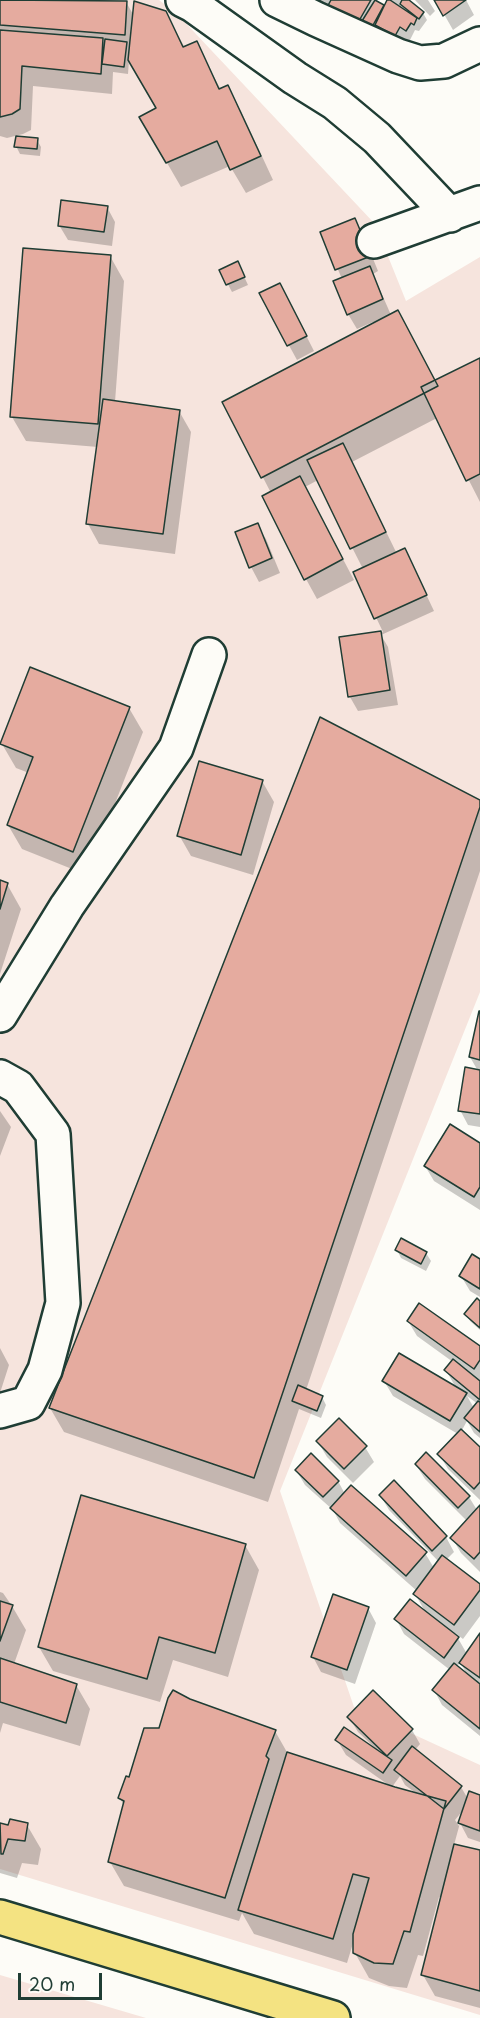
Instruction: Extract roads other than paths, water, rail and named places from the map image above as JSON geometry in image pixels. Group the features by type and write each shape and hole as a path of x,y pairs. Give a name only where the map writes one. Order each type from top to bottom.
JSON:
{"highway":[{"path":"0,1917 333,2018"}],"lane":[{"path":"183,0 335,103 465,209"},
{"path":"277,0 398,56 420,63 444,61 480,44"},
{"path":"374,241 465,209"},
{"path":"0,1015 67,906 176,748 209,655"},
{"path":"0,1077 18,1087 53,1134 63,1303 45,1370 28,1403 0,1411"}]}
